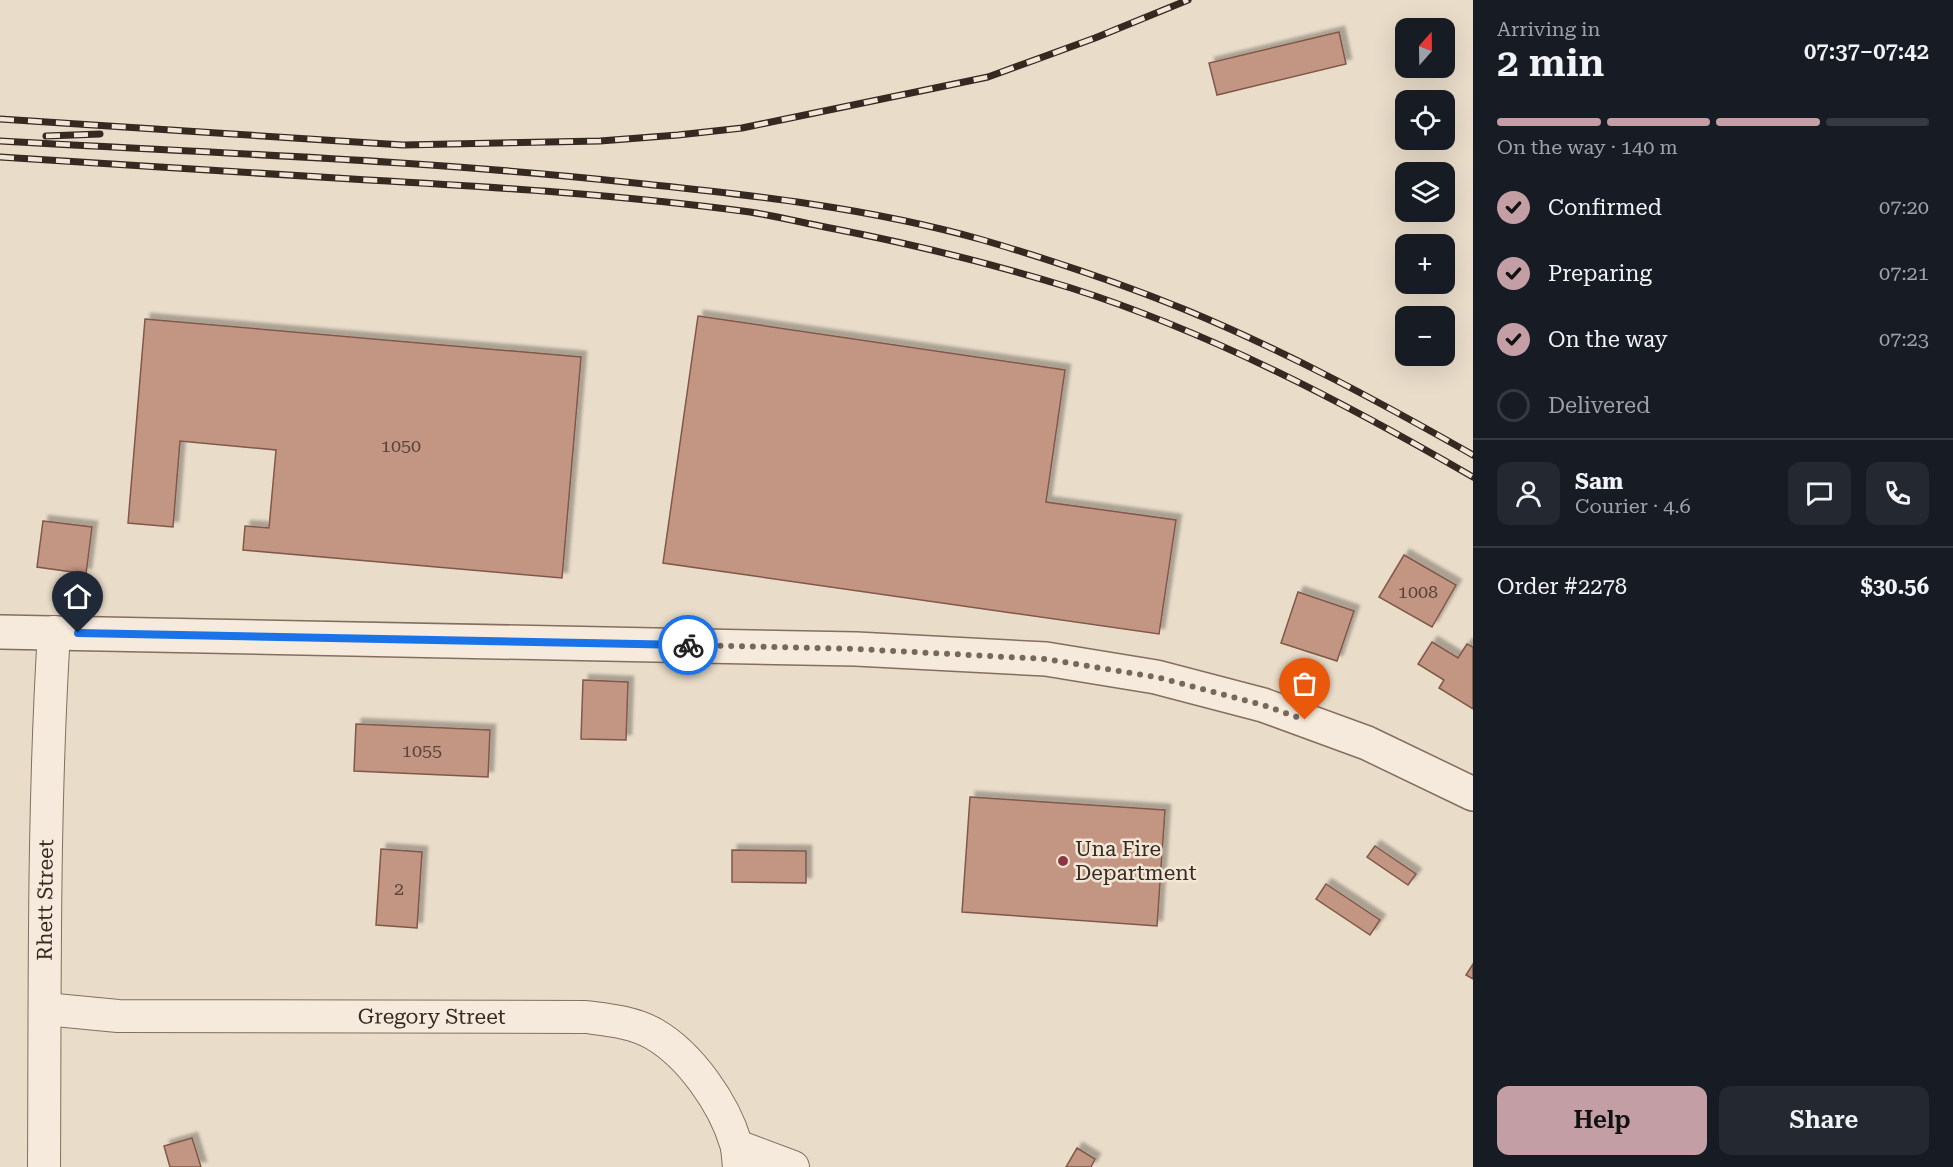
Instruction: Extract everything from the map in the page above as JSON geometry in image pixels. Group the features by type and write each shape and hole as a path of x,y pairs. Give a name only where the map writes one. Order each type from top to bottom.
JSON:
{"street":[{"path":"0,632 846,648 1046,659 1156,677 1263,705 1367,743 1473,794"},
{"name":"Rhett Street","path":"44,1167 45,878 49,714 54,632"},
{"name":"Gregory Street","path":"45,1009 118,1016 586,1017 622,1021 653,1033 680,1053 701,1078 726,1117 738,1156"},
{"path":"738,1156 793,1167"}],"building":[{"path":"1339,32 1346,64 1217,95 1209,63"},
{"path":"698,316 1065,370 1046,502 1176,520 1159,634 663,563"},
{"path":"145,319 581,357 562,578 243,550 245,526 269,528 276,450 180,441 173,527 128,523"},
{"path":"43,521 92,527 86,574 37,567"},
{"path":"1404,555 1456,585 1432,627 1379,597"},
{"path":"1298,592 1354,611 1337,661 1281,643"},
{"path":"1432,642 1458,658 1467,644 1473,647 1473,709 1439,688 1444,680 1418,664"},
{"path":"583,680 628,682 626,740 581,739"},
{"path":"356,724 490,730 488,777 354,771"},
{"name":"Una Fire Department","path":"970,797 1165,810 1157,926 962,912"},
{"path":"1375,846 1416,874 1408,885 1367,857"},
{"path":"381,849 422,852 417,928 376,925"},
{"path":"732,850 806,851 806,883 732,882"},
{"path":"1326,884 1380,920 1370,935 1316,899"},
{"path":"1473,964 1473,979 1466,975"},
{"path":"192,1138 201,1167 170,1167 164,1146"},
{"path":"1077,1148 1095,1159 1091,1167 1066,1167"}],"railway":[{"path":"0,119 403,145 600,141 678,135 742,128 988,77 1095,38 1188,0"},
{"path":"46,136 100,134"},
{"path":"0,141 477,168 767,198 897,219 983,240 1034,256 1111,281 1186,310 1260,342 1332,378 1473,455"},
{"path":"0,157 607,196 750,212 887,240 1041,279 1124,306 1175,326 1327,397 1473,477"}],"way so far":[{"path":"688,645 856,649 1046,659 1156,677 1263,705 1305,720"}],"place":[{"name":"Una Fire Department","path":"1063,861"}],"route":[{"path":"78,633 688,645"}]}
